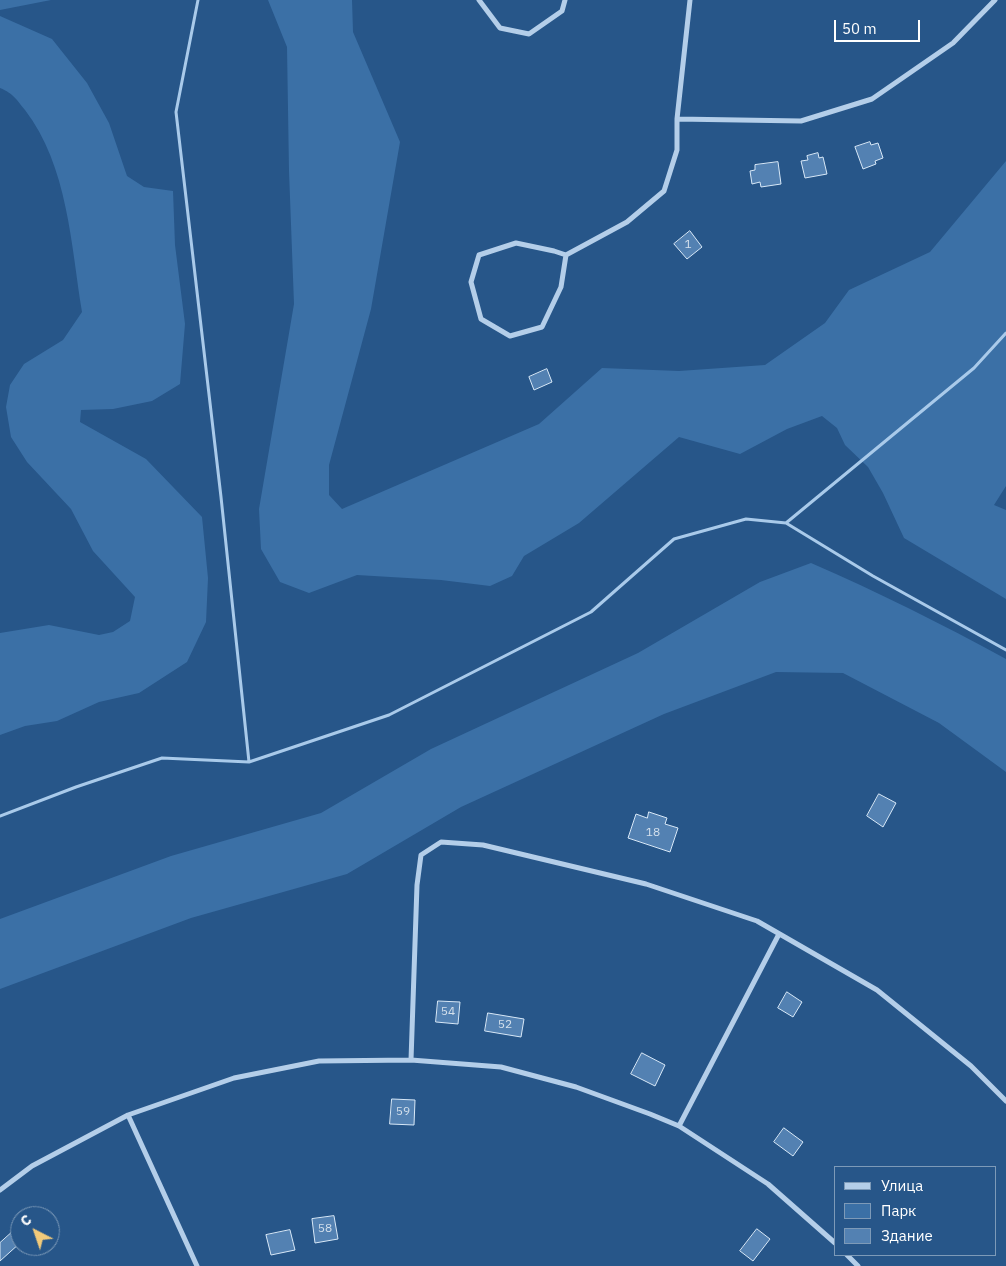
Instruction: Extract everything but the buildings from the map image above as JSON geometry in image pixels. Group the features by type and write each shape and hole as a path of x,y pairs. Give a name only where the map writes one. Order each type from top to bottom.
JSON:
{"street":[{"path":"479,0 500,28 529,34 562,11 565,0"},
{"path":"566,255 561,287 542,327 510,336 482,320 471,282 479,255 516,243 566,255 627,222 664,191 677,150 677,119 690,0"},
{"path":"677,119 802,121 872,99 953,43 995,0"},
{"path":"411,1060 417,885 421,855 441,842 482,845 646,884 757,921 876,990 971,1066 1006,1102"},
{"path":"679,1126 779,934"},
{"path":"0,1190 32,1166 128,1115 234,1078 319,1062 411,1060 500,1067 576,1087 679,1126 768,1184 834,1242"},
{"path":"128,1115 197,1266"},
{"path":"848,1256 858,1266"}],"green space":[{"path":"0,0 51,0 0,10"},
{"path":"268,0 352,0 353,32 400,142 371,309 329,465 329,495 342,509 539,424 602,368 679,371 765,365 825,323 849,290 930,252 1006,161 1006,486 994,505 1006,510 1006,599 904,538 883,493 868,467 845,445 837,428 822,416 787,429 740,454 679,437 579,523 524,556 512,576 490,586 441,580 357,575 309,593 280,582 261,549 259,509 294,304 287,47"},
{"path":"0,16 52,39 87,83 109,123 127,176 144,187 173,191 175,245 185,324 180,384 152,401 113,409 81,410 80,422 146,459 202,517 208,578 206,622 187,662 139,693 99,702 57,721 25,726 0,735 0,633 49,625 99,635 113,632 130,621 135,597 93,551 71,509 27,462 11,437 6,407 10,385 24,364 63,340 82,312 65,207 59,181 50,156 39,132 25,110 12,95 0,88"},
{"path":"811,563 910,609 1006,659 1006,772 939,723 843,673 776,672 664,714 461,807 347,874 191,918 0,989 0,919 171,856 321,813 431,749 638,653 760,582"}],"waterway":[{"path":"198,0 176,112 221,497 249,762"},
{"path":"0,816 76,787 162,758 249,762 389,715 591,612 674,539 746,519 786,523 974,368 1006,333"},
{"path":"786,523 873,576 1006,650"}]}
